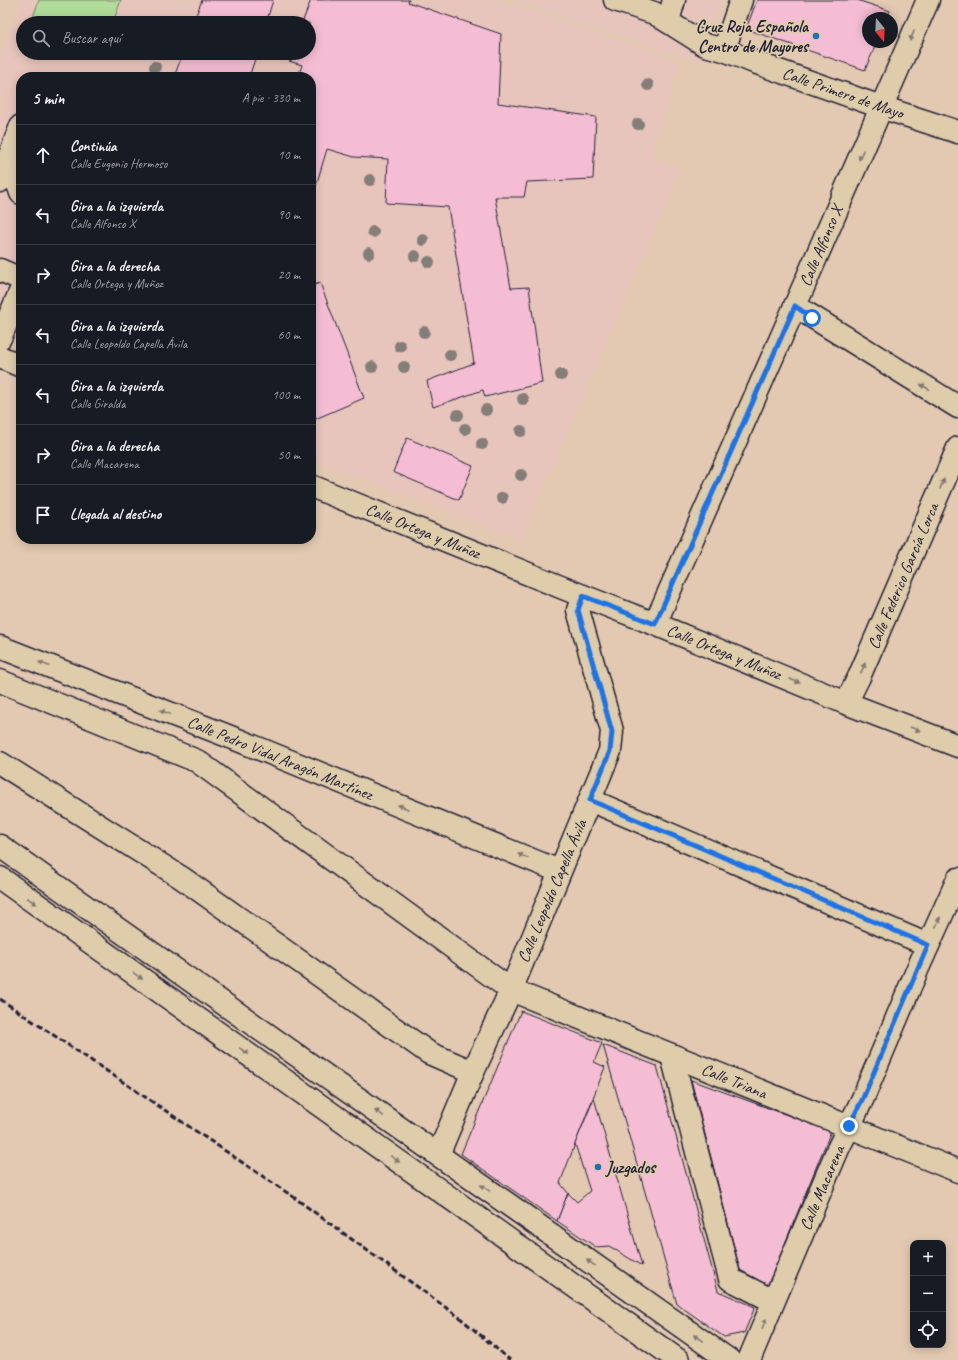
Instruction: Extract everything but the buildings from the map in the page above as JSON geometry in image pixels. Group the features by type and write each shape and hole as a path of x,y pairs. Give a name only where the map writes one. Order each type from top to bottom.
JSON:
{"street":[{"name":"Calle Primero de Mayo","path":"615,0 654,13 715,47 882,107 958,132"},
{"path":"668,21 674,0"},
{"path":"715,47 741,0"},
{"name":"Calle Alfonso X","path":"655,624 928,0"},
{"path":"0,180 16,139"},
{"path":"9,158 16,178"},
{"path":"0,270 16,277"},
{"path":"0,338 16,301"},
{"path":"795,306 958,407"},
{"path":"0,357 16,364"},
{"name":"Calle Federico García Lorca","path":"846,703 865,663 958,448"},
{"name":"Calle Ortega y Muñoz","path":"316,488 655,624 846,703 958,746"},
{"name":"Calle Leopoldo Capella Ávila","path":"438,1154 473,1072 511,990 610,751 612,732 578,610 583,596"},
{"name":"Calle Pedro Vidal Aragón Martínez","path":"0,647 238,740 559,871"},
{"name":"Calle Triana","path":"0,681 197,761 511,990 958,1171"},
{"path":"0,763 182,878 429,1053 473,1072"},
{"path":"590,800 928,945"},
{"path":"0,846 730,1360"},
{"path":"0,878 678,1360"},
{"name":"Calle Macarena","path":"750,1360 838,1149 863,1098 958,878"},
{"path":"672,1056 730,1279 774,1301"}],"shaded area":[{"path":"21,0 501,0 681,61 650,157 682,168 520,540 316,461 316,72 16,72 16,338 0,332 0,59"},
{"path":"512,0 722,0 701,63"}],"green space":[{"path":"39,0 121,0 115,16 33,16"}],"railway":[{"path":"0,999 292,1196 459,1317 510,1360"}],"place":[{"name":"Cruz Roja Española Centro de Mayores","path":"816,36"},
{"name":"Juzgados","path":"598,1167"}],"route":[{"path":"812,318 795,306 655,624 583,596 578,610 612,732 610,751 590,800 928,945 863,1098 849,1126"}]}
